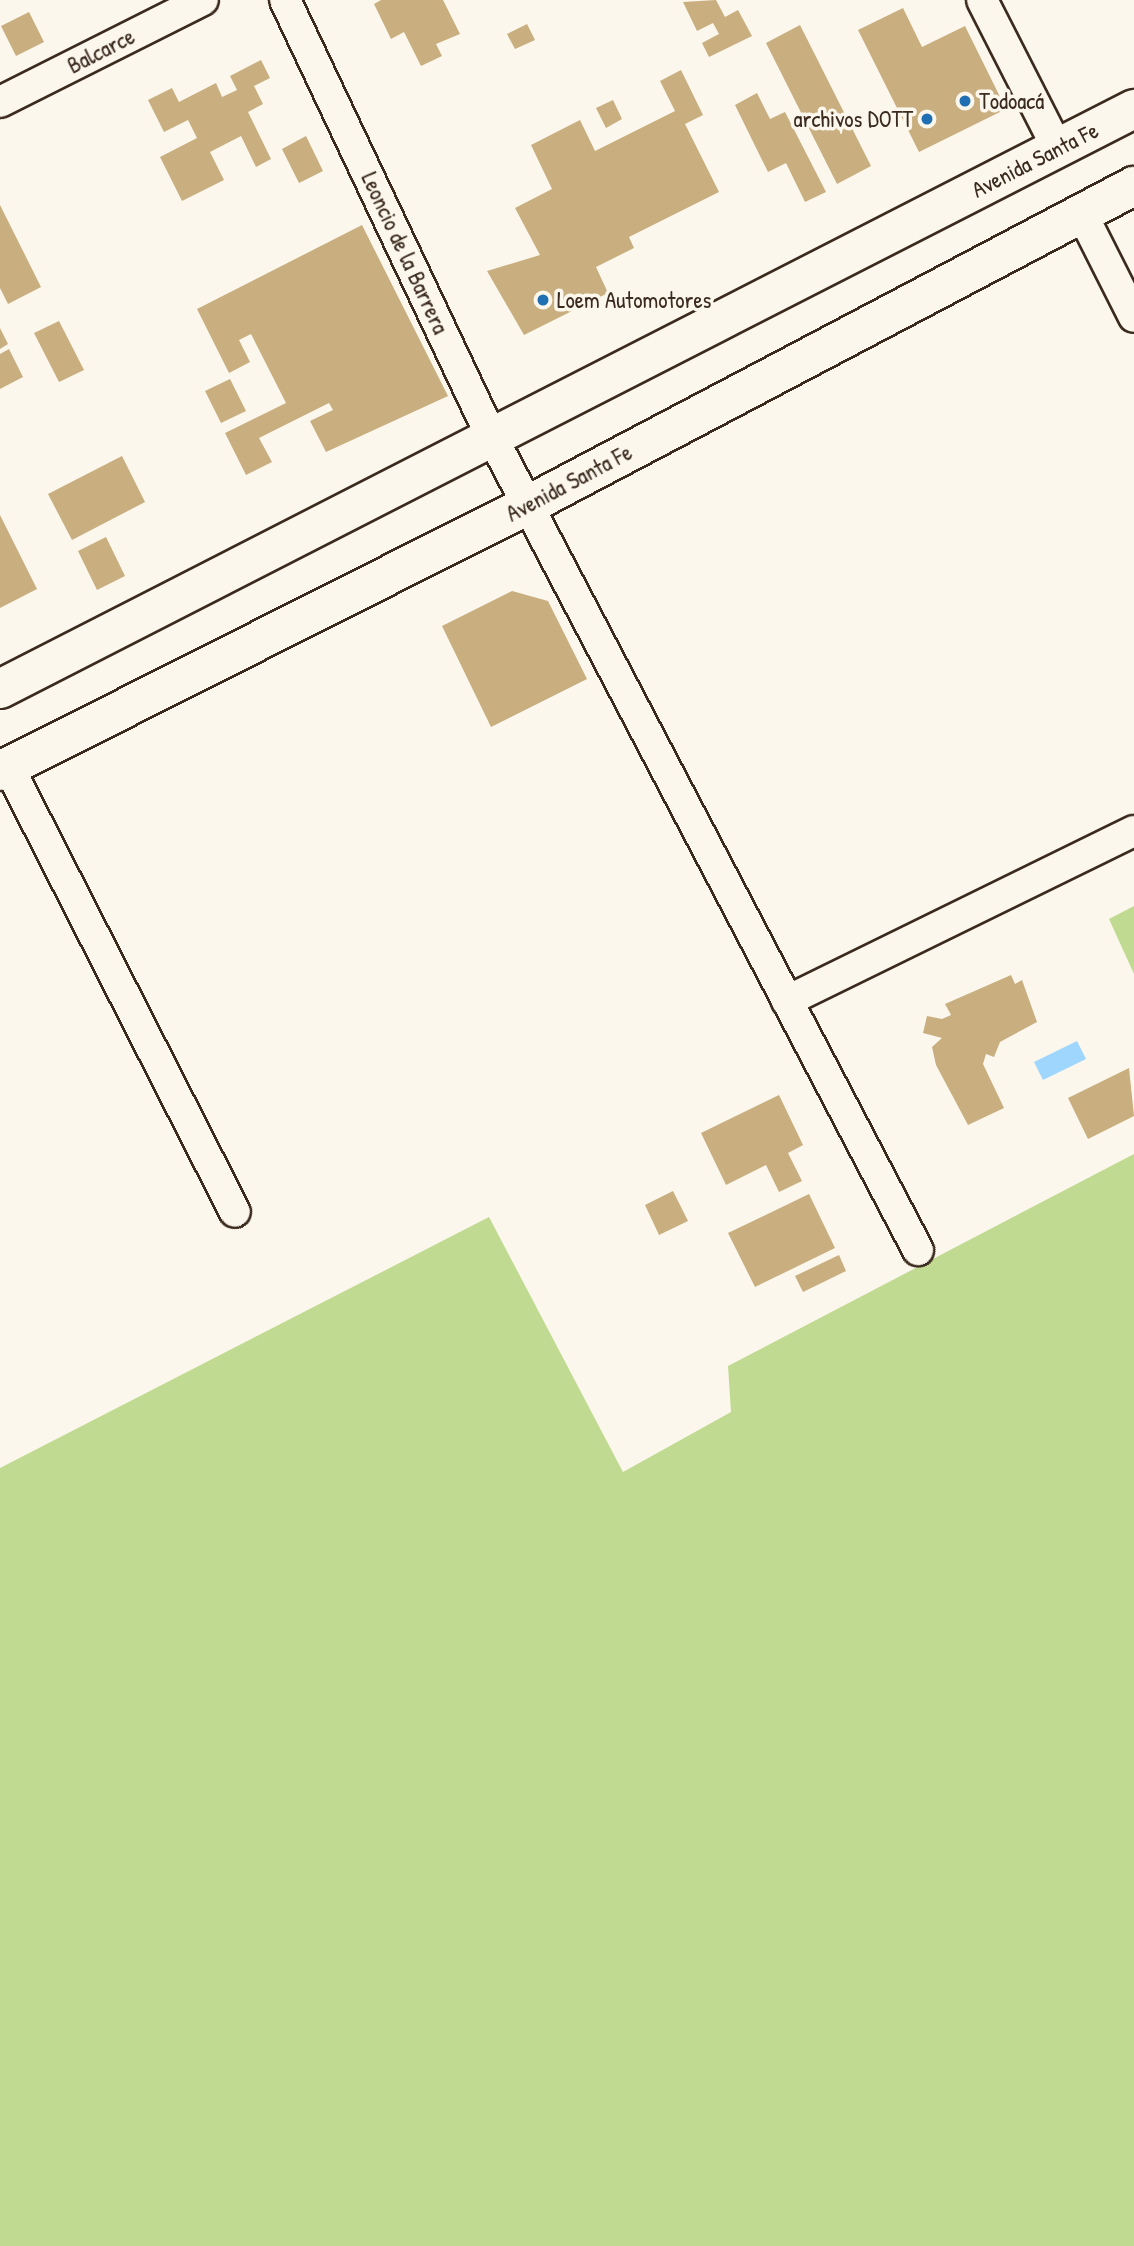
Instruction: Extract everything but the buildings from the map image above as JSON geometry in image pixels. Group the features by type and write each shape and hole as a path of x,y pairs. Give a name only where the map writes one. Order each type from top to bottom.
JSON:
{"main road":[{"name":"Avenida Santa Fe","path":"0,689 1134,109"},
{"name":"Avenida Santa Fe","path":"4,769 530,504 1134,186"}],"street":[{"name":"Balcarce","path":"0,103 202,0"},
{"name":"Leoncio de la Barrera","path":"285,0 492,437 530,504 918,1250"},
{"path":"982,0 1058,149"},
{"path":"1082,214 1134,317"},
{"path":"4,769 234,1212"},
{"path":"787,1001 1134,831"}],"green space":[{"path":"1134,906 1134,974 1109,919"},
{"path":"1134,1154 1134,2246 0,2246 0,1468 489,1217 623,1472 731,1412 728,1366"}],"water":[{"path":"1077,1041 1086,1059 1043,1080 1034,1062"}],"place":[{"name":"Todoacá","path":"965,101"},
{"name":"archivos DOTT","path":"927,119"},
{"name":"Loem Automotores","path":"543,300"}]}
